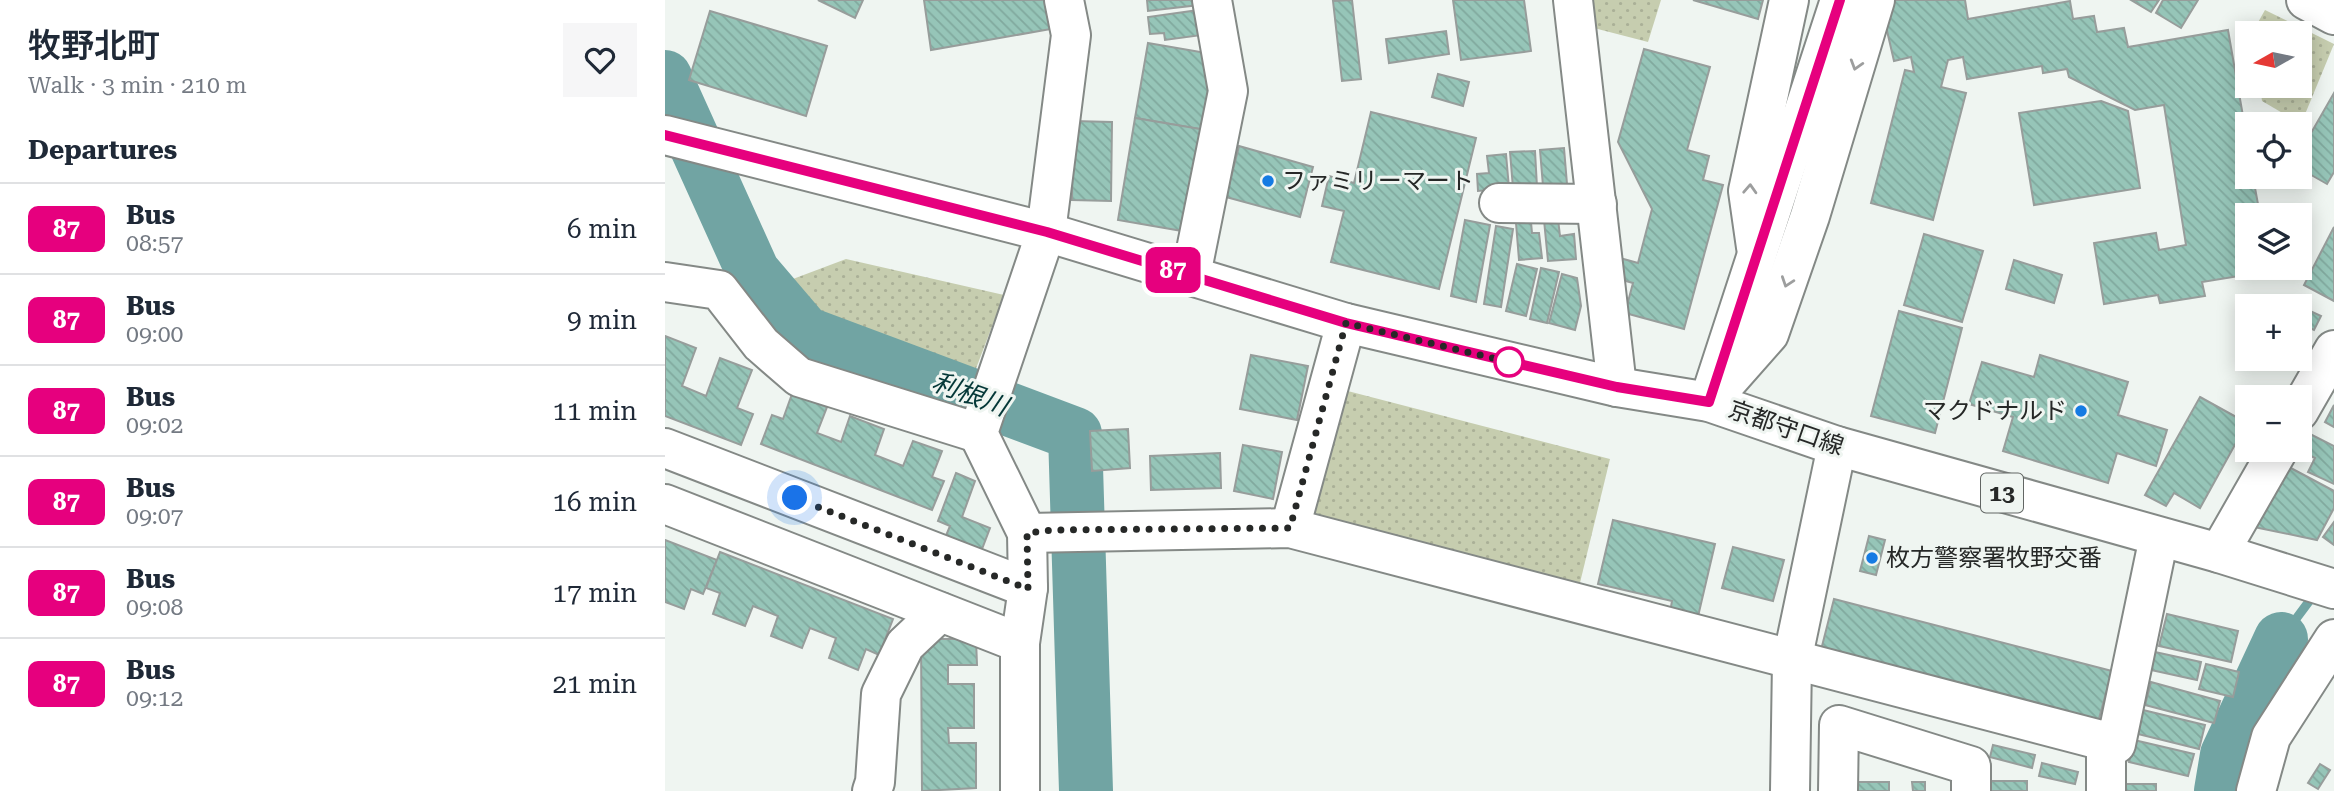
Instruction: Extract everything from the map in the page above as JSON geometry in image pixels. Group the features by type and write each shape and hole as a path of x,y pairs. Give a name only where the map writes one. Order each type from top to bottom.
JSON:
{"street":[{"path":"981,426 1047,232 1071,36 1064,0"},
{"path":"1191,275 1228,91 1212,0"},
{"path":"1573,0 1617,387"},
{"path":"1757,256 1748,191 1789,0"},
{"path":"1709,402 1840,0"},
{"path":"1709,402 1769,334 1810,216 1875,0"},
{"path":"2306,0 2334,15"},
{"name":"京都守口線","path":"665,135 1047,232 1346,323 1617,387 1709,402 1837,446 2219,553 2334,589"},
{"path":"1499,202 1597,204"},
{"path":"665,282 719,290 761,344 799,377 981,426 1057,531"},
{"path":"1290,528 1346,323"},
{"path":"2312,388 2334,350"},
{"path":"1790,791 1792,661 1837,446"},
{"path":"665,448 1028,589"},
{"path":"2219,553 2271,462"},
{"path":"665,504 1020,643"},
{"path":"1057,531 1290,528 2116,744 2159,537"},
{"path":"1020,791 1020,643 1028,589 1057,531"},
{"path":"871,791 876,782 881,694 905,645 940,612"},
{"path":"2256,791 2271,737 2334,639"},
{"path":"1838,791 1839,725 1971,766 1971,791"},
{"path":"2106,742 2106,791"}],"green space":[{"path":"1585,0 1661,0 1648,42 1590,27"},
{"path":"2265,10 2287,21 2259,21"},
{"path":"2312,33 2334,44 2312,97"},
{"path":"2262,98 2312,98 2306,112 2281,112 2262,101"},
{"path":"846,259 1004,295 972,379 821,326 785,282"},
{"path":"1340,389 1610,459 1578,591 1304,519"}],"building":[{"path":"818,0 863,0 855,18"},
{"path":"924,0 1048,0 1051,29 931,50"},
{"path":"1147,0 1199,0 1199,5 1148,11"},
{"path":"1352,0 1361,79 1342,81 1333,1"},
{"path":"1453,0 1524,0 1531,51 1461,60"},
{"path":"1693,0 1763,0 1758,19"},
{"path":"1893,0 1965,0 1968,19 2070,1 2073,19 2094,16 2097,32 2124,28 2128,47 2228,30 2235,70 2235,98 2240,98 2242,112 2235,112 2235,189 2255,189 2258,203 2235,203 2235,277 2202,282 2205,296 2160,303 2158,295 2104,304 2094,243 2156,233 2159,250 2186,245 2164,105 2135,110 2069,77 2067,69 2043,73 2042,66 1967,79 1963,57 1948,60 1941,87 1966,93 1933,220 1871,203 1905,70 1914,72 1911,57 1894,61 1885,22"},
{"path":"2131,0 2159,0 2151,12"},
{"path":"2163,0 2198,0 2181,28 2156,13"},
{"path":"1199,10 1202,35 1165,40 1164,33 1150,34 1148,17"},
{"path":"710,11 827,46 806,116 689,80"},
{"path":"1446,31 1449,54 1389,63 1386,39"},
{"path":"1148,43 1218,55 1206,130 1135,118"},
{"path":"1644,49 1710,67 1687,150 1709,156 1703,180 1723,185 1684,329 1625,313 1633,283 1615,278 1620,258 1638,263 1652,209 1618,142"},
{"path":"1438,74 1469,82 1463,106 1432,97"},
{"path":"2334,93 2334,172 2327,184 2312,175 2312,131"},
{"path":"2101,101 2128,111 2140,188 2034,205 2019,113"},
{"path":"1371,112 1476,138 1439,289 1331,262 1344,211 1322,206 1329,176 1354,183"},
{"path":"1135,118 1206,130 1188,232 1118,220"},
{"path":"1073,121 1112,122 1111,201 1072,200"},
{"path":"1239,146 1313,167 1300,217 1226,197"},
{"path":"1564,148 1567,184 1543,186 1540,150"},
{"path":"1535,151 1537,187 1513,188 1510,152"},
{"path":"1506,154 1509,188 1478,191 1477,174 1489,173 1487,156"},
{"path":"1558,219 1560,236 1574,234 1576,259 1548,261 1544,220"},
{"path":"1465,220 1490,225 1476,302 1451,296"},
{"path":"1531,222 1532,233 1539,233 1542,258 1519,260 1516,223"},
{"path":"1496,226 1513,229 1501,307 1484,304"},
{"path":"2334,227 2334,301 2304,285 2307,280 2312,280 2312,270"},
{"path":"1924,234 1983,251 1962,322 1904,305"},
{"path":"2014,260 2062,275 2054,303 2006,289"},
{"path":"1517,264 1537,269 1526,316 1506,311"},
{"path":"1541,268 1559,272 1547,323 1530,319"},
{"path":"1562,274 1577,278 1581,306 1575,330 1549,323"},
{"path":"1899,311 1962,328 1935,433 1871,416"},
{"path":"2312,312 2321,316 2314,330 2312,329"},
{"path":"665,336 696,348 682,386 706,396 720,358 752,370 737,408 753,414 741,445 665,416"},
{"path":"1251,355 1308,366 1297,420 1240,409"},
{"path":"2040,355 2128,382 2118,415 2167,430 2156,466 2117,453 2108,483 2003,451 2013,417 1969,404 1982,362 2034,377"},
{"path":"792,394 827,407 817,433 841,442 850,416 884,429 875,455 903,466 913,441 942,451 932,477 944,481 932,510 761,444 772,415 783,419"},
{"path":"2200,397 2235,416 2235,445 2200,508 2174,493 2166,506 2145,495"},
{"path":"2334,405 2334,427 2325,422"},
{"path":"1128,429 1130,468 1092,471 1090,431"},
{"path":"2312,435 2334,446 2334,484 2308,472 2315,458 2312,456"},
{"path":"1243,445 1282,452 1273,499 1234,491"},
{"path":"1220,453 1221,488 1151,490 1150,456"},
{"path":"2287,466 2334,491 2334,508 2317,540 2254,527"},
{"path":"956,473 975,481 962,517 990,528 979,557 943,543 950,526 938,521"},
{"path":"1613,520 1715,544 1696,625 1669,618 1672,601 1598,584"},
{"path":"2334,522 2334,545 2323,537"},
{"path":"1869,536 1885,540 1876,575 1860,571"},
{"path":"665,540 717,560 703,594 691,589 684,609 665,602"},
{"path":"1733,547 1784,560 1773,601 1722,588"},
{"path":"720,552 893,619 879,655 866,649 858,670 829,658 836,638 810,628 802,648 771,636 778,616 753,606 745,626 713,614 720,593 706,588"},
{"path":"1834,599 2112,671 2097,726 1820,654"},
{"path":"2167,614 2238,631 2231,662 2159,646"},
{"path":"921,639 976,639 977,665 948,665 948,684 974,684 974,728 948,728 949,743 976,743 976,788 922,791"},
{"path":"2155,652 2201,662 2197,680 2151,670"},
{"path":"2206,664 2239,672 2233,697 2199,689"},
{"path":"2151,682 2220,701 2214,723 2145,705"},
{"path":"2143,710 2205,725 2199,749 2138,734"},
{"path":"2134,740 2194,754 2188,776 2129,762"},
{"path":"1993,745 2035,755 2032,768 1990,757"},
{"path":"2042,763 2078,772 2075,784 2039,776"},
{"path":"2320,764 2330,770 2318,789 2308,783"},
{"path":"1985,781 2027,781 2027,791 1985,791"},
{"path":"1847,782 1889,782 1889,791 1847,791"},
{"path":"1912,782 1925,782 1925,791 1913,791"},
{"path":"2120,784 2156,784 2156,791 2120,791"}],"waterway":[{"name":"利根川","path":"665,77 753,272 805,333 1075,434 1086,791"},
{"path":"2281,639 2316,592"},
{"path":"2221,791 2227,755 2281,639"}],"bus line":[{"name":"87","path":"665,135 1047,232 1346,323 1617,387 1709,402 1819,72 1840,0"}],"place":[{"name":"ファミリーマート","path":"1268,181"},
{"name":"マクドナルド","path":"2081,411"},
{"name":"枚方警察署牧野交番","path":"1872,558"}],"route":[{"path":"795,498 1028,589 1027,533 1053,530 1290,528 1346,323 1509,362"}]}
